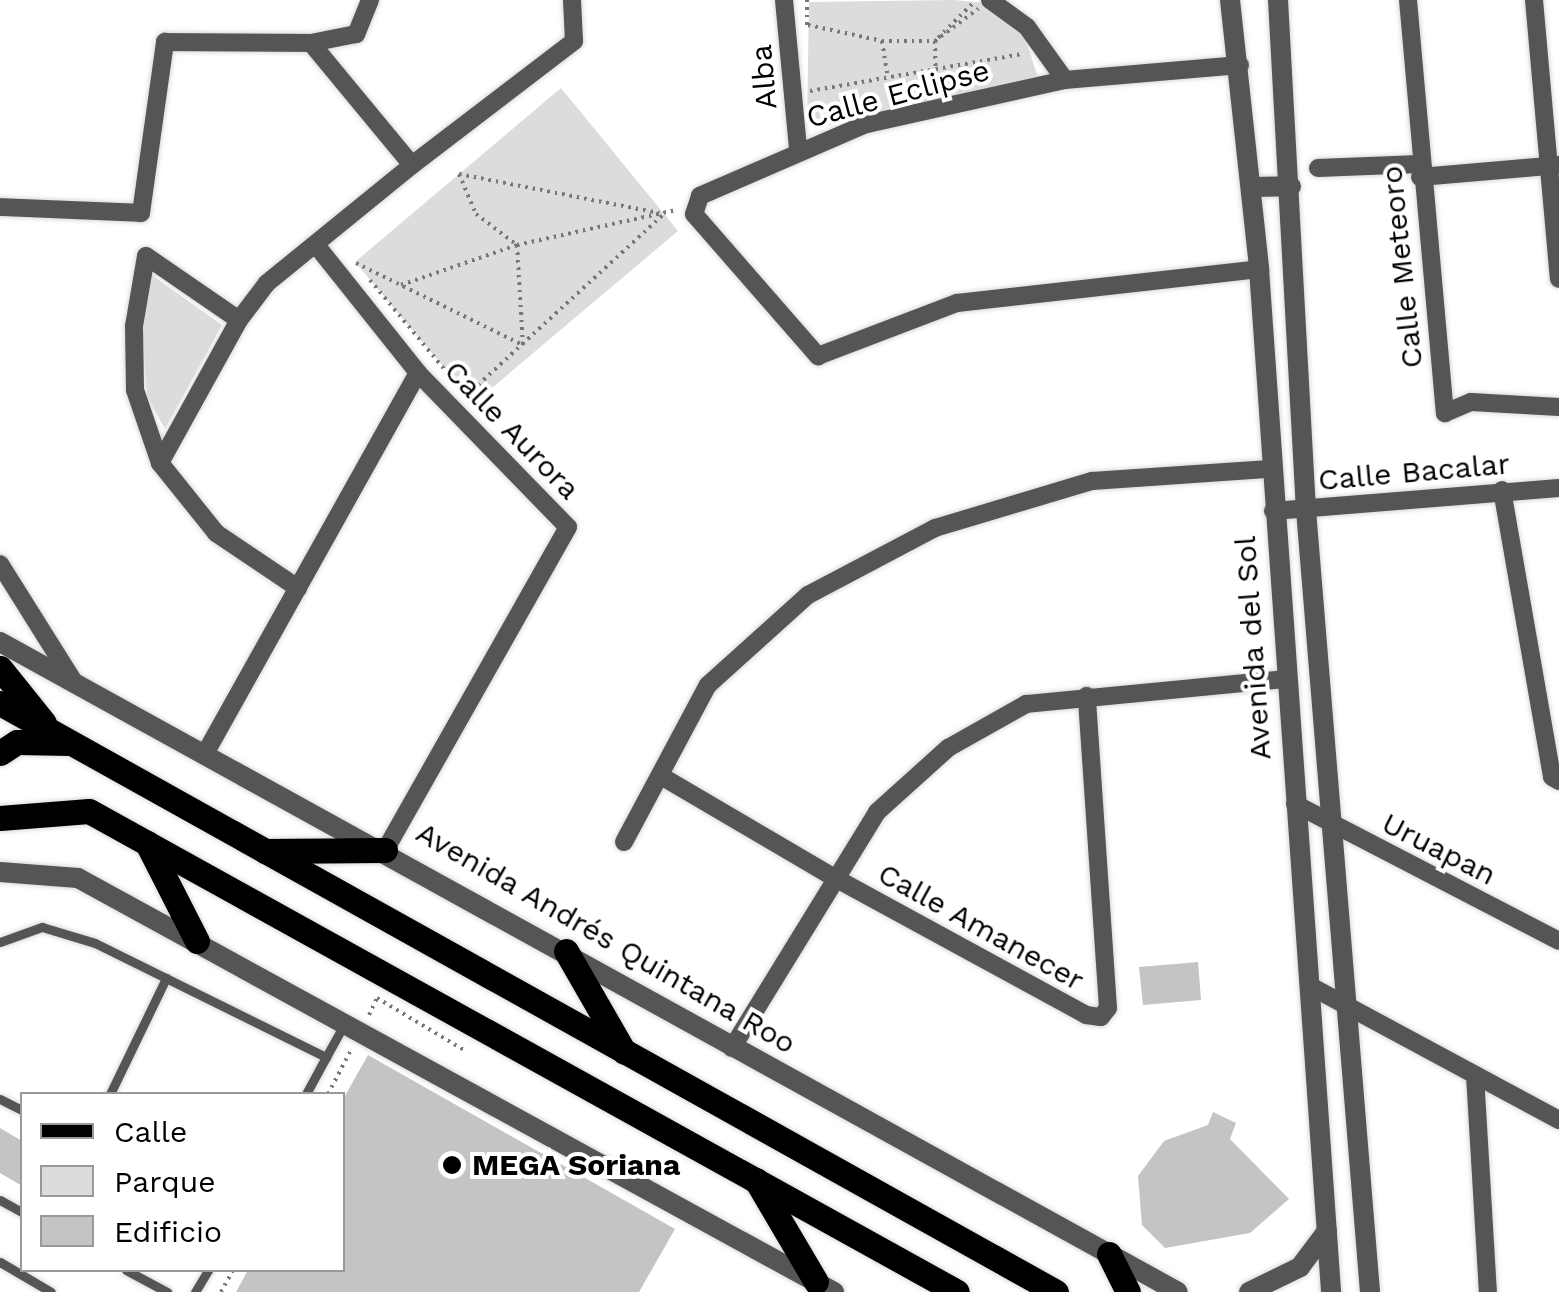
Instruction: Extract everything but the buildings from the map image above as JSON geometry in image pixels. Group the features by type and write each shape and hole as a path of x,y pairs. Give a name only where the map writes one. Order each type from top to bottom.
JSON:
{"main road":[{"path":"0,668 47,728"},
{"path":"0,703 1056,1292"},
{"path":"0,753 18,742 75,742"},
{"path":"0,818 89,811 957,1292"},
{"path":"148,843 197,941"},
{"path":"264,851 385,850"},
{"path":"566,951 624,1052"},
{"path":"756,1180 825,1287"},
{"path":"1108,1254 1128,1292"}],"street":[{"path":"0,207 141,213 164,42 311,43 356,34 370,0"},
{"path":"160,463 239,320 266,283 574,41 572,0"},
{"name":"Alba","path":"784,0 798,149"},
{"path":"990,0 1046,49 1065,80"},
{"name":"Avenida del Sol","path":"1230,0 1259,269 1270,469 1312,987 1331,1292"},
{"name":"Avenida del Sol","path":"1278,0 1306,510 1333,826 1342,1006 1370,1292"},
{"name":"Calle Meteoro","path":"1408,0 1420,170 1445,413 1472,402 1559,407"},
{"path":"1534,0 1554,166 1559,279"},
{"path":"311,43 412,165"},
{"name":"Calle Eclipse","path":"1240,65 1065,80 938,108 798,149 700,196 694,214 818,356 957,303 1259,269"},
{"path":"1318,168 1554,166"},
{"path":"1252,187 1291,186"},
{"path":"316,245 418,373"},
{"path":"239,320 146,256 134,326 135,390 160,463 216,533 298,588"},
{"name":"Calle Aurora","path":"206,752 418,373 568,528 385,850"},
{"path":"624,842 708,685 808,595 935,528 1092,481 1270,469"},
{"name":"Calle Bacalar","path":"1273,511 1559,488"},
{"path":"1502,490 1552,777 1559,781"},
{"path":"0,564 74,682"},
{"name":"Avenida Andrés Quintana Roo","path":"0,642 385,850 732,1048 1178,1292"},
{"path":"732,1048 877,812 948,748 1026,704 1286,679"},
{"name":"Calle Amanecer","path":"661,776 835,878 1086,1015 1101,1017 1108,1008 1086,696"},
{"name":"Uruapan","path":"1295,804 1559,941"},
{"path":"0,872 78,878 825,1287"},
{"path":"1312,987 1559,1120"},
{"path":"1475,1074 1488,1292"},
{"path":"1249,1292 1300,1267 1327,1231"}],"lane":[{"path":"0,942 42,927 166,978 326,1058"},
{"path":"111,1092 166,978"},
{"path":"307,1092 345,1023"},
{"path":"0,1262 51,1292"},
{"path":"130,1272 167,1292"}],"path":[{"path":"806,42 807,0"},
{"path":"938,108 933,73 935,41 976,0"},
{"path":"806,25 882,41 935,41 990,0"},
{"path":"882,41 887,74"},
{"path":"806,92 887,74 933,73 1046,49"},
{"path":"806,75 806,109"},
{"path":"523,345 517,245 476,214 459,174 664,214"},
{"path":"402,285 517,245 664,214"},
{"path":"468,396 664,214"},
{"path":"468,396 664,214"},
{"path":"468,396 355,262 523,345"}],"green space":[{"path":"809,2 988,3 1023,31 1039,81 816,128 807,124"},
{"path":"561,88 678,231 474,403 355,262"},
{"path":"150,274 222,325 165,429 147,396 143,336"}],"place":[{"name":"MEGA Soriana","path":"452,1165"}]}
